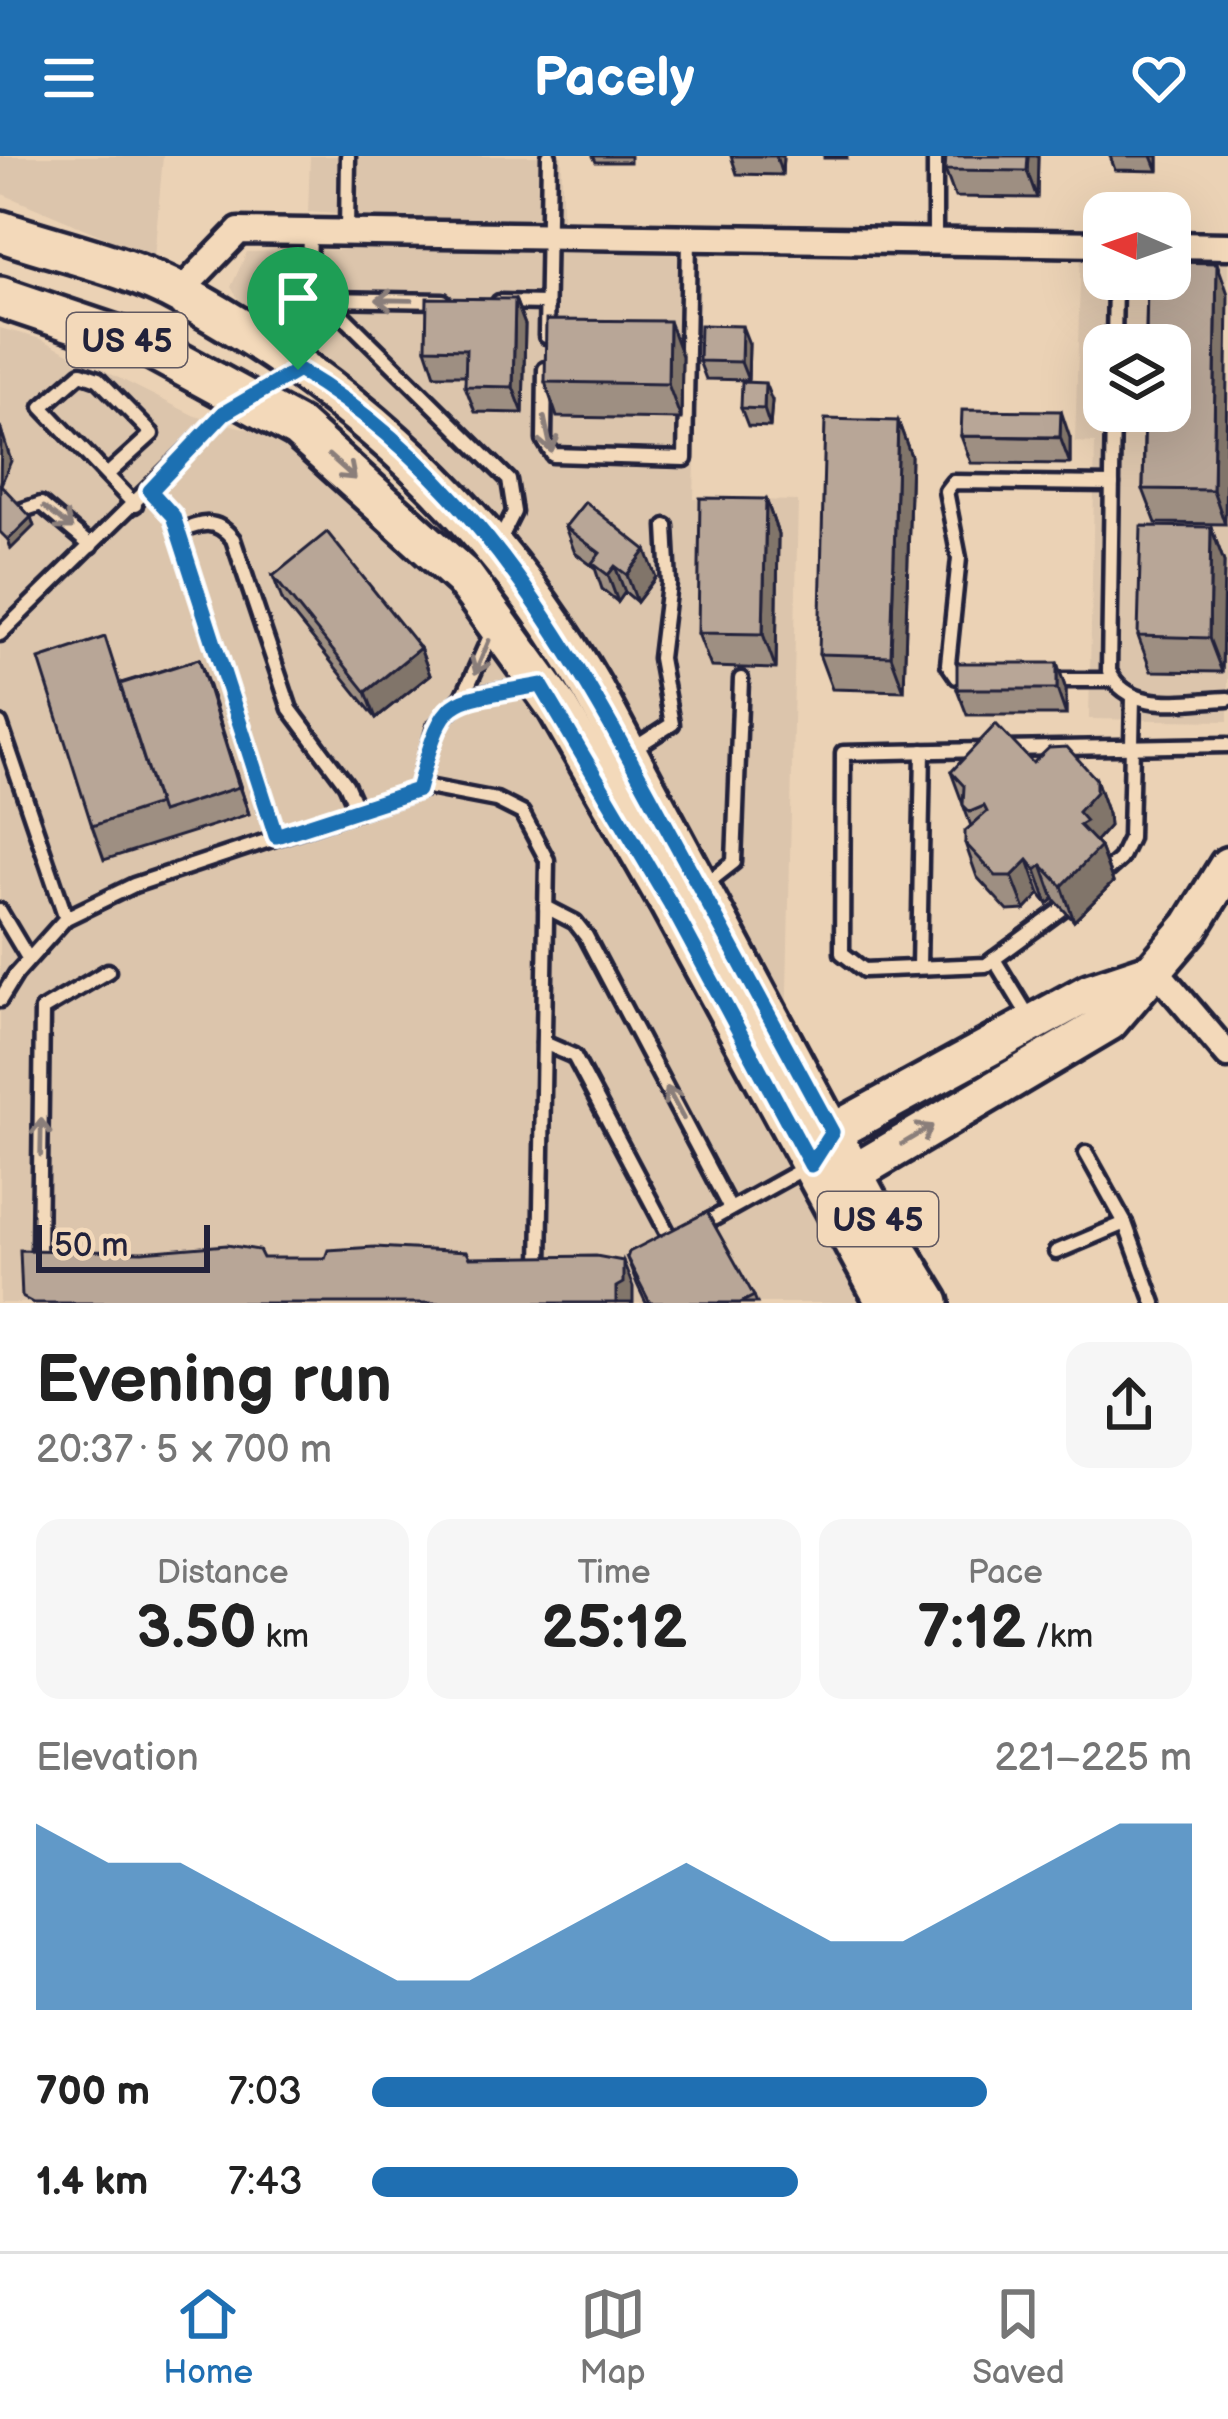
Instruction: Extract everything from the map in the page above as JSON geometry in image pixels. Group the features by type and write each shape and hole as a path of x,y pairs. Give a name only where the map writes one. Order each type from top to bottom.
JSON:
{"main road":[{"name":"US 45","path":"0,231 179,293 341,395 437,483 496,547 562,637 699,887 822,1148 887,1303"},
{"name":"US 45","path":"0,297 151,349 298,428 437,552 495,616 541,685 822,1148 854,1173 929,1303"}],"street":[{"path":"179,293 239,231 1083,244"},
{"path":"1191,245 1228,246"},
{"path":"854,1173 1109,1022 1156,970 1228,866"},
{"path":"822,1148 1090,992 1156,970"},
{"path":"1156,970 1228,1055"}],"lane":[{"path":"347,232 348,156"},
{"path":"549,156 544,440 553,455 685,459 689,237"},
{"path":"935,156 935,242"},
{"path":"310,232 309,273 326,299 509,480 514,512 496,547"},
{"path":"326,299 458,301"},
{"path":"480,302 546,302"},
{"path":"0,634 224,413 298,370"},
{"path":"107,475 152,434 98,380 81,374 42,407 135,505"},
{"path":"1113,432 1113,680"},
{"path":"975,680 957,677 948,664 959,591 946,491 953,482 1112,484"},
{"path":"150,491 165,504 178,532 276,836"},
{"path":"20,511 41,504 91,546"},
{"path":"178,532 204,522 224,528 233,538 290,709 346,784 357,809"},
{"path":"627,753 672,724 660,658 670,584 666,526"},
{"path":"418,790 435,727 463,697 486,654 495,616"},
{"path":"699,887 734,862 741,679"},
{"path":"1021,680 1113,680 1132,698 1228,699"},
{"path":"463,697 541,685"},
{"path":"1132,698 1132,747 1130,838 1120,859 1056,918 986,965 864,970 842,953 843,752 923,751 1132,747 1228,745"},
{"path":"0,724 67,917"},
{"path":"919,968 923,751"},
{"path":"0,1000 28,958 67,917 134,885 418,790 496,800 522,813 547,860 540,1266"},
{"path":"546,907 575,922 586,936 729,1207"},
{"path":"0,911 28,958"},
{"path":"994,959 1034,1024"},
{"path":"60,1255 39,1254 43,1010 108,971"},
{"path":"544,1043 574,1056 673,1243"},
{"path":"652,1253 822,1148"},
{"path":"1086,1154 1125,1223 1154,1303"},
{"path":"1056,1252 1125,1223"},
{"path":"520,1265 560,1266"}],"shaded area":[{"path":"0,156 163,156 154,258 0,193"},
{"path":"310,156 562,156 562,229 308,212"},
{"path":"701,242 694,499 798,501 786,1035 440,475 348,374 244,308 231,287 247,252"},
{"path":"1081,249 1083,300 1191,300 1191,250 1228,251 1228,721 1089,719 1095,443 1075,442"},
{"path":"0,328 41,339 195,416 290,439 483,616 575,758 874,1303 0,1303"}],"building":[{"path":"946,156 1028,156 1027,171 945,170"},
{"path":"1191,262 1217,263 1213,490 1143,489 1144,432 1191,432 1191,324 1146,324 1147,300 1191,300"},
{"path":"427,298 515,299 513,387 465,386 466,349 426,348"},
{"path":"546,320 669,321 668,384 545,382"},
{"path":"700,325 742,326 741,362 699,361"},
{"path":"742,382 765,383 764,409 741,408"},
{"path":"962,410 1061,411 1060,437 961,436"},
{"path":"825,419 898,421 891,656 819,654"},
{"path":"0,484 31,517 8,540 0,532"},
{"path":"700,498 766,499 763,634 698,633"},
{"path":"585,502 646,550 627,575 615,566 608,575 592,563 600,553 565,527"},
{"path":"1141,526 1211,527 1209,638 1138,636"},
{"path":"327,532 420,648 366,692 273,576"},
{"path":"105,637 158,804 92,826 39,659"},
{"path":"199,659 239,787 161,812 120,684"},
{"path":"957,663 1057,663 1057,689 957,689"},
{"path":"996,724 1033,763 1049,748 1067,747 1096,779 1096,792 1078,812 1086,821 1079,825 1100,847 1062,886 1042,865 1036,870 1028,860 1012,876 996,876 965,843 965,831 987,812 984,806 970,812 963,805 964,786 951,772"},
{"path":"707,1212 754,1296 740,1303 650,1303 627,1258 629,1252"},
{"path":"227,1245 259,1250 263,1258 325,1258 328,1250 375,1247 466,1252 469,1258 596,1256 623,1261 623,1283 616,1287 616,1303 33,1303 22,1297 20,1250 142,1252"}],"route":[{"path":"298,370 341,395 437,483 496,547 562,637 832,1132 811,1165 670,903 541,685 463,697 435,727 418,790 276,836 173,516 150,491 224,413 298,370"}]}
